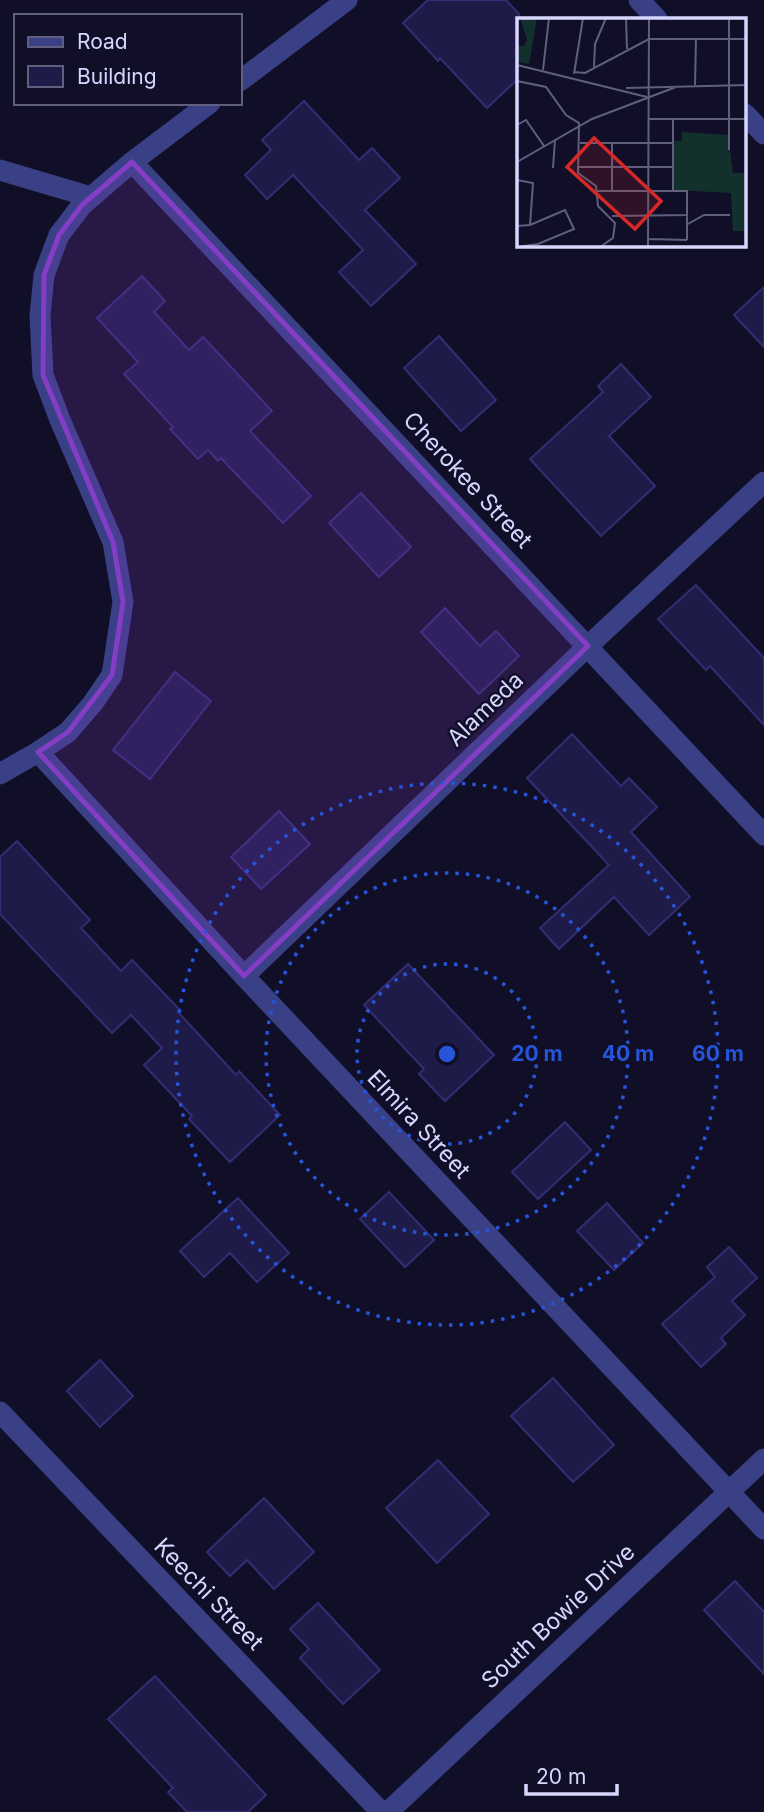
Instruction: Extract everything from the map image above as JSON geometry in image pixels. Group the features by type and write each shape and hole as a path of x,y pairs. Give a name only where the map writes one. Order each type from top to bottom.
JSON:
{"street":[{"path":"242,79 347,0"},
{"path":"639,0 656,18"},
{"path":"0,774 68,732 93,703 112,675 123,602 113,542 43,375 40,316 44,275 58,235 82,205 132,162 207,105"},
{"path":"746,115 764,134"},
{"name":"Cherokee Street","path":"132,162 764,835"},
{"path":"0,170 92,197"},
{"name":"Alameda","path":"244,976 588,646 764,482"},
{"name":"Elmira Street","path":"38,752 244,976 764,1529"},
{"name":"Keechi Street","path":"0,1412 381,1812"},
{"name":"South Bowie Drive","path":"388,1812 764,1459"}],"highlighted area":[{"path":"132,162 588,646 244,976 38,752 68,732 112,675 123,602 113,542 43,375 44,275 59,235 82,205"}],"building":[{"path":"428,0 506,0 519,14 517,80 487,108 403,23"},
{"path":"304,101 359,160 372,148 400,178 365,210 416,264 371,306 339,272 363,250 293,175 267,199 245,175 271,150 262,140"},
{"path":"142,276 165,301 154,312 189,350 203,337 272,411 250,431 311,496 283,523 221,458 218,461 208,450 198,459 170,429 173,427 124,374 138,362 97,318"},
{"path":"764,287 764,347 734,315"},
{"path":"439,336 496,400 461,431 404,368"},
{"path":"621,364 651,397 609,436 655,486 601,536 530,459 603,392 598,386"},
{"path":"361,493 411,547 379,577 329,523"},
{"path":"696,585 764,658 764,725 710,666 706,670 658,619"},
{"path":"445,608 480,646 496,631 519,656 479,694 421,632"},
{"path":"175,672 211,701 150,779 113,750"},
{"path":"572,734 621,786 629,778 657,807 631,832 690,897 649,935 614,897 559,949 540,928 609,865 527,778"},
{"path":"279,811 310,844 261,889 231,857"},
{"path":"17,841 90,920 81,928 121,971 132,960 236,1075 239,1071 280,1115 230,1162 189,1119 192,1116 144,1065 162,1048 131,1015 112,1033 0,914 0,857"},
{"path":"408,964 494,1055 445,1101 419,1074 424,1069 364,1005"},
{"path":"565,1122 591,1150 538,1199 512,1172"},
{"path":"389,1192 434,1240 405,1267 360,1219"},
{"path":"238,1198 289,1253 257,1282 230,1253 204,1277 180,1251"},
{"path":"607,1203 643,1243 614,1270 577,1231"},
{"path":"729,1247 757,1278 732,1301 745,1315 721,1338 726,1344 701,1367 662,1324 715,1277 707,1267"},
{"path":"100,1360 133,1396 100,1427 67,1391"},
{"path":"553,1378 614,1445 573,1482 511,1416"},
{"path":"438,1460 489,1514 437,1563 386,1508"},
{"path":"264,1498 314,1552 274,1589 247,1560 230,1576 207,1552"},
{"path":"735,1581 764,1612 764,1674 704,1610"},
{"path":"318,1603 380,1670 343,1704 300,1658 309,1649 290,1629"},
{"path":"155,1676 266,1795 248,1812 187,1812 168,1792 173,1788 108,1719"}]}
